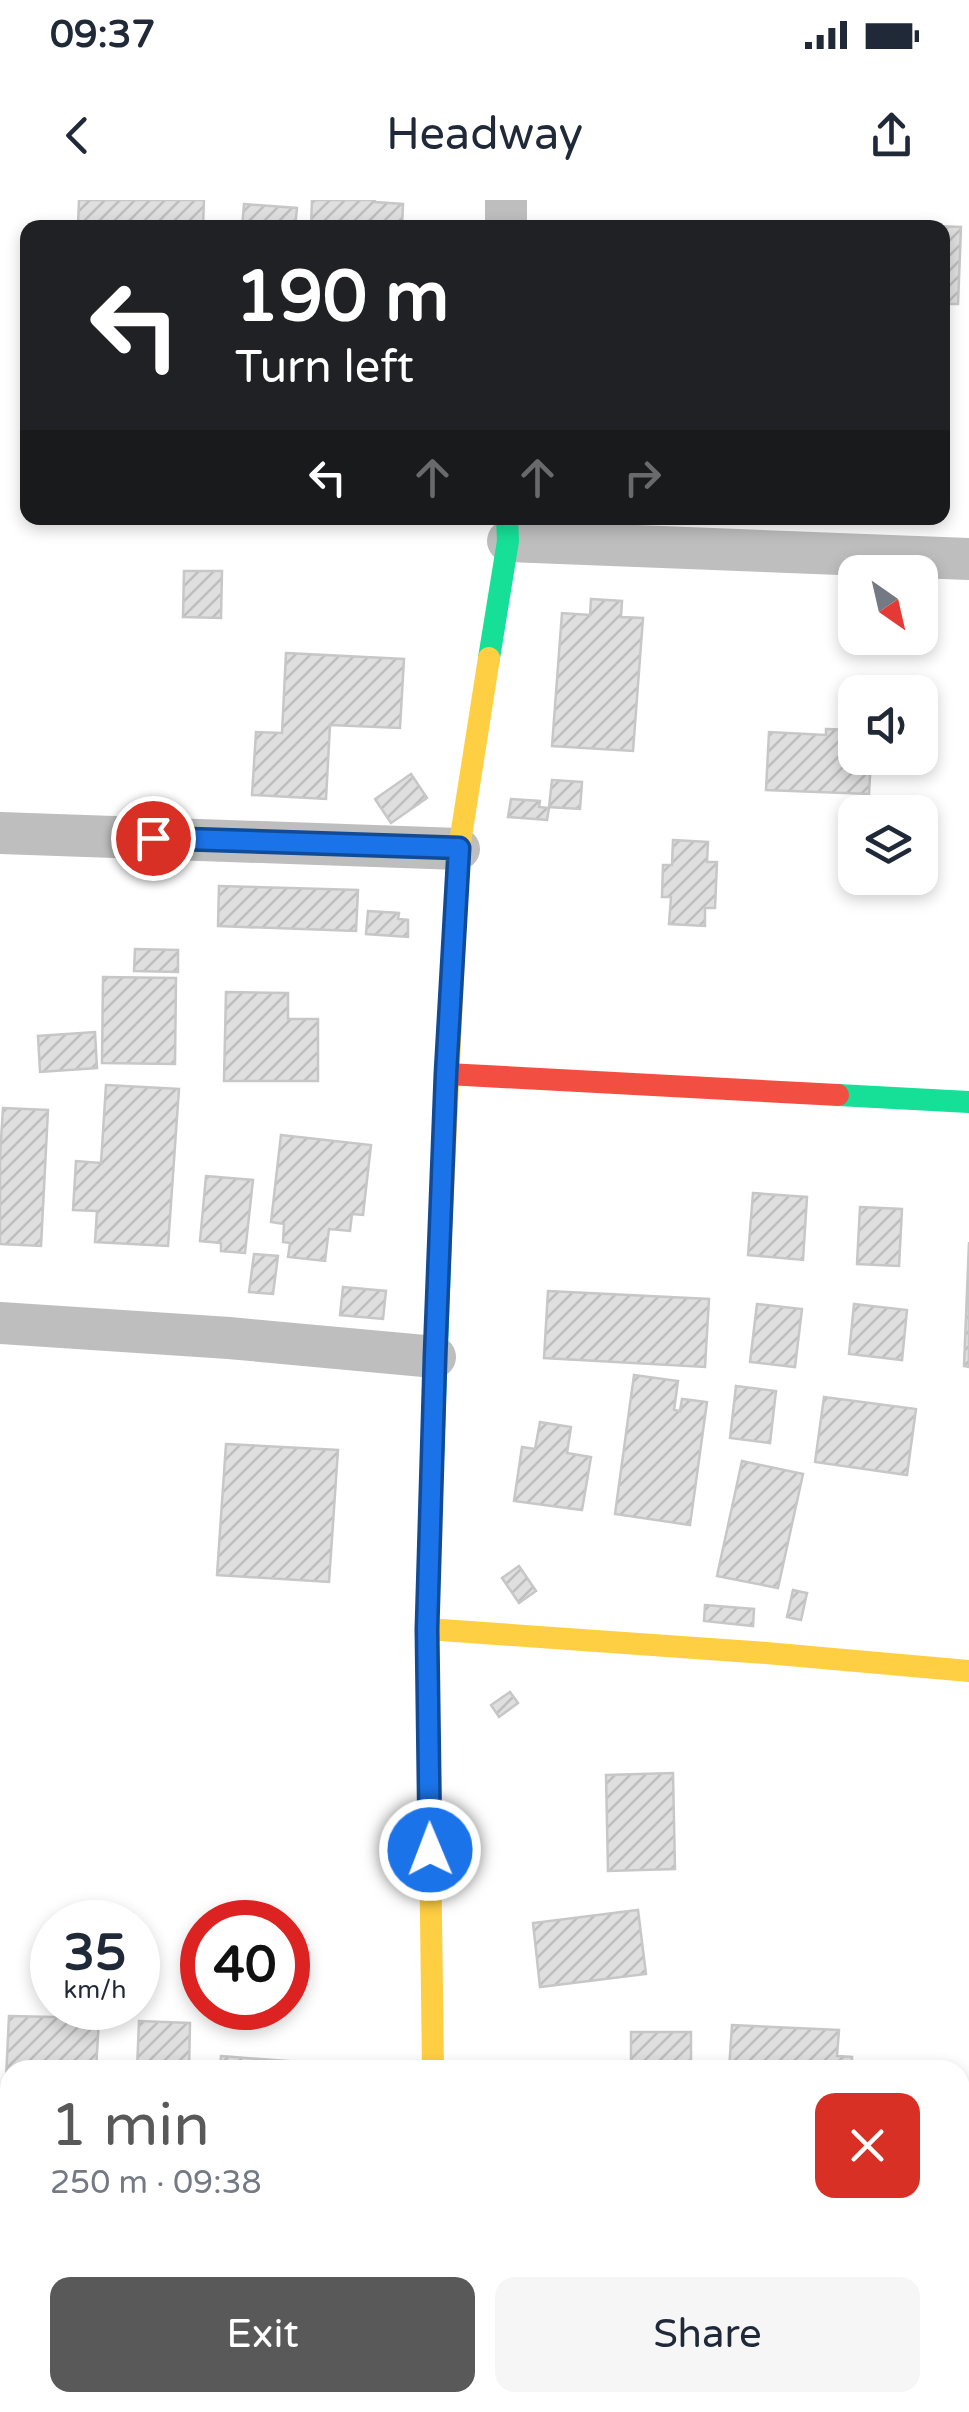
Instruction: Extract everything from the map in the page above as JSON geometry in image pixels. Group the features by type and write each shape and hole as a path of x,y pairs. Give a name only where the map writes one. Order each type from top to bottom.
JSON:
{"street":[{"path":"433,2060 427,1629 446,1074 459,848 508,529 969,558"},
{"path":"0,832 459,848"},
{"path":"446,1074 969,1102"},
{"path":"0,1323 435,1357"},
{"path":"427,1629 969,1671"}],"building":[{"path":"79,200 204,200 203,220 78,220"},
{"path":"312,200 403,204 402,220 311,220"},
{"path":"244,204 297,208 296,220 243,220"},
{"path":"950,227 961,227 958,304 950,304"},
{"path":"184,571 222,571 221,618 183,617"},
{"path":"591,599 622,601 621,617 643,618 633,751 552,746 562,613 590,615"},
{"path":"286,653 404,659 400,728 330,725 326,799 252,795 256,732 282,733"},
{"path":"826,729 838,729 838,775 870,775 869,794 766,790 769,732 826,735"},
{"path":"411,774 427,798 391,823 375,799"},
{"path":"552,780 582,782 580,809 549,807"},
{"path":"511,799 540,801 539,807 549,808 547,820 508,817"},
{"path":"673,840 708,842 707,862 717,862 715,908 705,908 705,926 669,924 671,897 662,897 663,865 672,865"},
{"path":"219,886 358,890 356,931 218,926"},
{"path":"368,911 399,913 398,919 408,920 408,937 366,934"},
{"path":"135,949 178,950 178,972 134,971"},
{"path":"103,977 176,978 175,1064 102,1063"},
{"path":"226,992 288,993 288,1019 318,1019 318,1081 224,1081"},
{"path":"95,1032 97,1068 40,1072 38,1036"},
{"path":"106,1085 179,1089 168,1246 95,1242 97,1211 73,1210 76,1161 101,1163"},
{"path":"3,1108 48,1110 41,1246 0,1244"},
{"path":"281,1135 371,1145 363,1215 352,1214 350,1231 329,1229 325,1261 288,1257 290,1243 283,1242 284,1224 271,1222"},
{"path":"206,1176 253,1180 245,1253 221,1251 221,1243 200,1241"},
{"path":"753,1193 807,1197 803,1260 748,1255"},
{"path":"860,1207 902,1209 899,1266 857,1264"},
{"path":"969,1242 969,1367 964,1366"},
{"path":"254,1254 278,1256 273,1294 249,1292"},
{"path":"343,1287 386,1291 383,1319 340,1315"},
{"path":"548,1291 709,1299 705,1367 544,1358"},
{"path":"757,1304 802,1309 795,1367 750,1362"},
{"path":"854,1304 907,1310 902,1360 849,1354"},
{"path":"634,1375 678,1381 674,1410 680,1411 682,1399 707,1402 690,1525 615,1514"},
{"path":"736,1386 776,1391 770,1443 730,1438"},
{"path":"824,1397 916,1409 907,1475 815,1462"},
{"path":"540,1422 571,1427 567,1453 591,1457 582,1510 514,1501 522,1447 535,1449"},
{"path":"226,1444 338,1450 329,1582 217,1575"},
{"path":"742,1461 803,1474 778,1588 717,1576"},
{"path":"519,1566 536,1591 519,1603 502,1578"},
{"path":"793,1590 807,1593 801,1620 787,1617"},
{"path":"705,1605 754,1609 753,1626 704,1621"},
{"path":"510,1692 518,1703 499,1717 491,1705"},
{"path":"673,1773 675,1869 608,1871 606,1775"},
{"path":"638,1910 646,1974 540,1987 533,1923"},
{"path":"9,2016 30,2016 30,2030 98,2030 97,2060 7,2060"},
{"path":"160,2022 180,2023 180,2030 190,2030 189,2060 137,2060 139,2030 160,2030"},
{"path":"732,2025 839,2030 837,2056 852,2057 852,2060 730,2060"},
{"path":"631,2032 691,2032 691,2060 631,2060"},
{"path":"221,2056 274,2060 221,2060"}],"traffic: fast":[{"path":"489,658 507,525"},
{"path":"838,1095 969,1102"},
{"path":"428,1688 441,1235"}],"traffic: slow":[{"path":"441,1235 459,849 489,658"},
{"path":"427,1629 969,1671"},
{"path":"428,1688 433,2060"}],"traffic: jam":[{"path":"447,1074 838,1095"}],"route":[{"path":"153,838 459,848 446,1074 427,1629 430,1850"}]}
